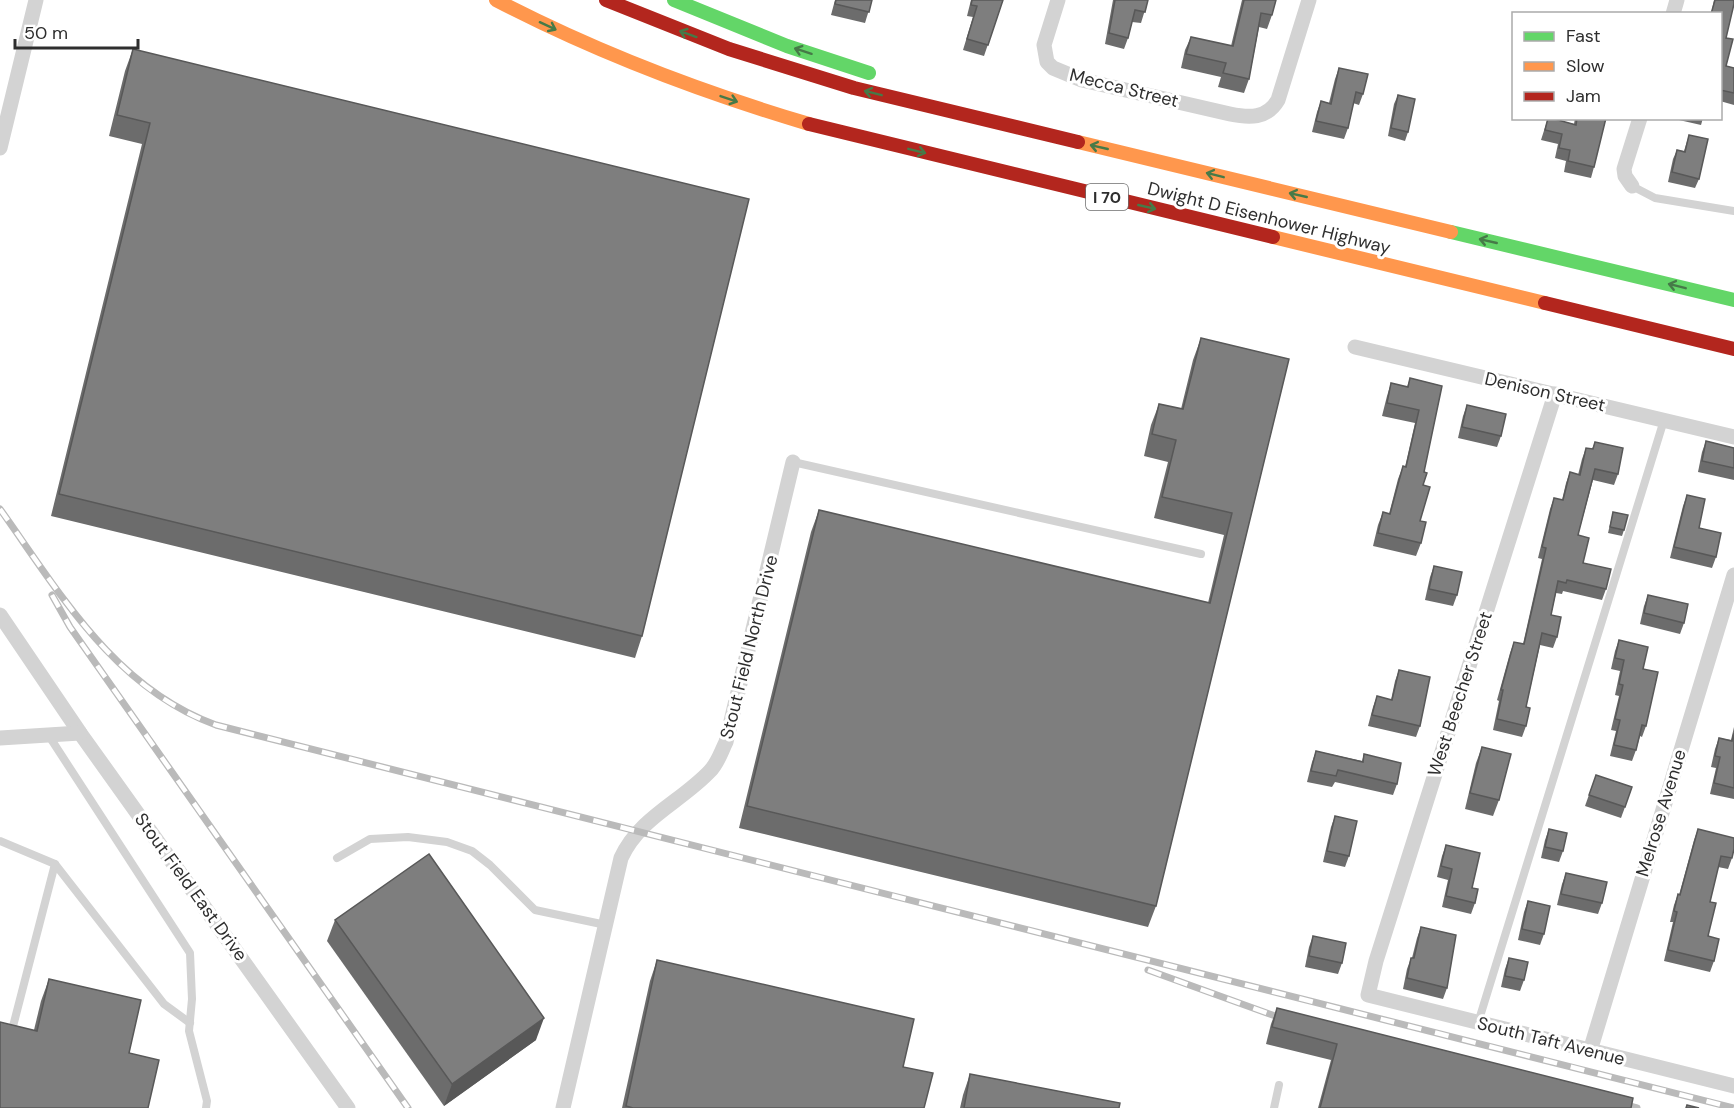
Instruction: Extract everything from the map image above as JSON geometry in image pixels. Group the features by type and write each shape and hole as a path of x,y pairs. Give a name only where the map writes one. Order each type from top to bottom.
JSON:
{"highway":[{"name":"Dwight D Eisenhower Highway","path":"496,0 646,69 754,108 830,130 1734,349"},
{"name":"Dwight D Eisenhower Highway","path":"606,0 679,30 785,68 854,88 1734,300"},
{"path":"674,0 787,46 1012,126"}],"street":[{"path":"0,148 36,0"},
{"name":"Mecca Street","path":"1058,0 1044,45 1047,62 1053,68 1082,80 1230,114 1253,117 1274,107 1281,92 1309,0"},
{"path":"1632,186 1625,176 1624,169 1639,120"},
{"name":"Denison Street","path":"1355,347 1734,437"},
{"name":"West Beecher Street","path":"1368,995 1376,961 1555,394"},
{"name":"Stout Field North Drive","path":"563,1108 621,858 629,840 650,819 699,782 712,769 723,749 793,462"},
{"name":"Melrose Avenue","path":"1590,1051 1734,575"},
{"name":"Stout Field East Drive","path":"0,615 80,732 348,1108"},
{"path":"0,738 80,732"},
{"name":"South Taft Avenue","path":"1368,995 1734,1086"}],"lane":[{"path":"1632,186 1655,198 1733,208"},
{"path":"1478,1023 1664,420"},
{"path":"793,462 1201,554"},
{"path":"48,735 190,953 192,999 189,1030 207,1101 206,1108"},
{"path":"337,858 370,839 408,837 447,842 472,851 490,865 535,910 606,925"},
{"path":"0,841 55,864 164,1004 190,1023"},
{"path":"11,1036 55,864"},
{"path":"1274,1108 1279,1085"}],"building":[{"path":"836,0 872,0 869,12 835,4"},
{"path":"972,0 1003,0 988,45 967,39 977,6 971,5"},
{"path":"1115,0 1148,0 1145,12 1135,10 1128,38 1109,33"},
{"path":"1244,0 1276,0 1272,15 1261,13 1249,79 1223,73 1226,63 1186,54 1191,37 1233,46"},
{"path":"1715,0 1734,0 1726,38 1733,39 1726,66 1734,68 1734,93 1722,90 1722,12 1712,12"},
{"path":"133,49 749,199 642,636 59,494 150,123 117,115"},
{"path":"1339,68 1368,74 1363,94 1356,92 1348,128 1316,121 1321,101 1331,104"},
{"path":"1398,95 1415,99 1408,132 1391,128"},
{"path":"1548,120 1558,120 1576,125 1577,120 1606,120 1594,167 1568,161 1570,150 1559,148 1562,134 1545,130"},
{"path":"1689,135 1708,139 1699,179 1672,172 1677,150 1685,152"},
{"path":"1201,338 1289,359 1156,906 747,806 819,510 1210,603 1232,513 1162,497 1176,440 1152,434 1159,404 1183,409"},
{"path":"1410,378 1442,386 1424,472 1427,473 1423,485 1430,487 1420,521 1426,522 1421,543 1378,533 1383,512 1390,514 1403,466 1406,467 1419,410 1387,403 1391,383 1408,387"},
{"path":"1467,405 1506,414 1501,436 1462,427"},
{"path":"1706,441 1734,448 1734,468 1702,461"},
{"path":"1595,442 1623,448 1618,474 1595,469 1578,535 1589,538 1583,563 1611,569 1606,589 1567,580 1566,583 1558,581 1551,615 1561,617 1557,637 1542,633 1526,707 1530,708 1526,726 1497,719 1503,690 1501,690 1514,642 1524,644 1546,548 1542,547 1554,498 1563,500 1570,472 1580,475 1586,448 1593,449"},
{"path":"1687,495 1705,499 1699,528 1721,533 1716,557 1674,547"},
{"path":"1613,512 1628,515 1624,530 1610,527"},
{"path":"1434,566 1462,572 1457,595 1429,589"},
{"path":"1648,595 1688,604 1684,623 1644,613"},
{"path":"1619,640 1648,647 1643,669 1658,672 1646,726 1642,725 1636,750 1614,745 1620,720 1615,719 1623,685 1619,684 1624,660 1615,658"},
{"path":"1399,670 1430,677 1420,726 1372,715 1377,696 1392,700"},
{"path":"1734,733 1734,788 1714,783 1720,757 1715,756 1719,738 1732,741"},
{"path":"1482,747 1511,754 1499,800 1470,793"},
{"path":"1316,751 1363,762 1364,754 1401,763 1397,784 1338,770 1336,776 1311,771"},
{"path":"1596,775 1632,787 1625,807 1589,795"},
{"path":"1335,816 1357,821 1349,856 1327,851"},
{"path":"1549,829 1567,833 1563,851 1545,847"},
{"path":"1698,829 1734,838 1732,858 1721,856 1710,902 1716,903 1708,936 1719,939 1714,961 1668,950 1677,912 1674,911 1678,894 1680,895"},
{"path":"1446,845 1480,853 1472,888 1478,889 1475,903 1446,896 1452,869 1441,866"},
{"path":"429,854 544,1018 452,1084 335,920"},
{"path":"1566,873 1607,882 1602,903 1561,894"},
{"path":"1528,901 1550,906 1544,934 1522,929"},
{"path":"1421,927 1456,935 1447,988 1407,978"},
{"path":"1313,936 1346,943 1342,963 1309,956"},
{"path":"1509,958 1528,962 1524,980 1505,976"},
{"path":"657,960 914,1019 903,1067 933,1073 924,1108 633,1108 626,1106"},
{"path":"49,979 141,1000 129,1053 159,1060 148,1108 0,1108 0,1022 37,1031"},
{"path":"1277,1008 1633,1098 1631,1108 1320,1108 1337,1044 1272,1027"},
{"path":"970,1074 1120,1103 1119,1108 964,1108"}],"railway":[{"path":"0,509 68,605 119,663 180,709 216,725 1734,1108"},
{"path":"52,595 70,627 408,1108"},
{"path":"1148,970 1289,1021"},
{"path":"1615,1102 1637,1108"}],"traffic: fast":[{"path":"674,0 787,46 869,73"},
{"path":"1451,232 1734,300"}],"traffic: slow":[{"path":"496,0 572,37 650,70 809,124"},
{"path":"1078,142 1451,232"},
{"path":"1273,237 1545,303"}],"traffic: jam":[{"path":"606,0 729,49 854,88 1078,142"},
{"path":"809,124 1273,237"},
{"path":"1545,303 1734,349"}]}
